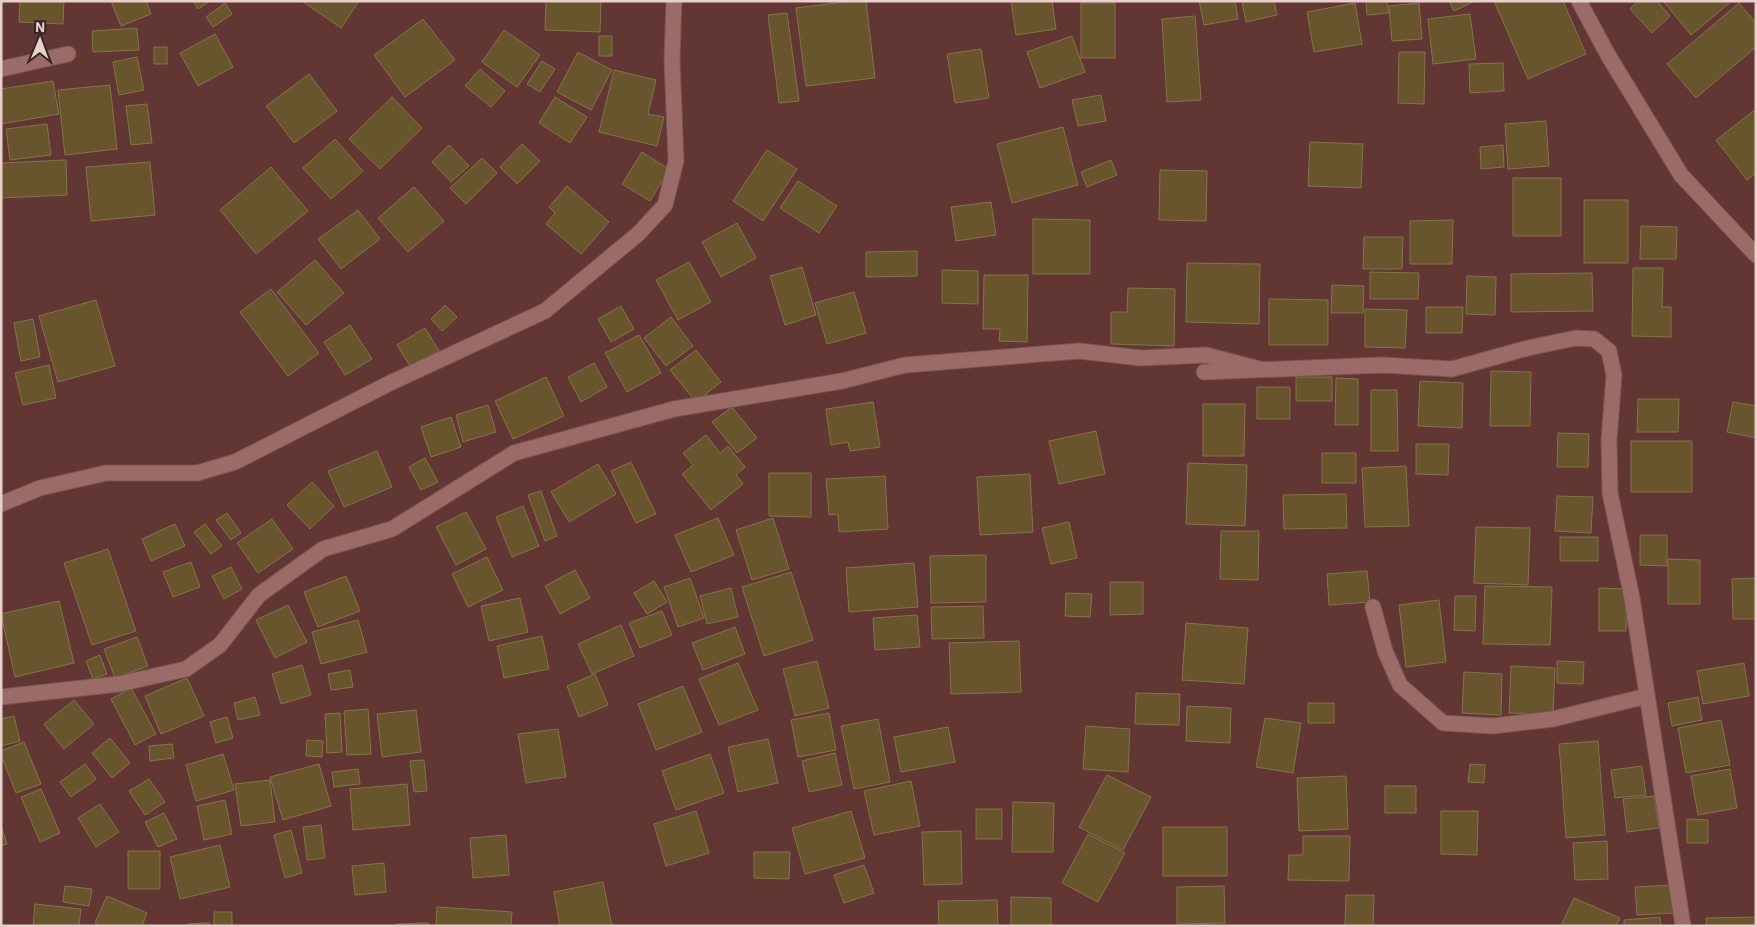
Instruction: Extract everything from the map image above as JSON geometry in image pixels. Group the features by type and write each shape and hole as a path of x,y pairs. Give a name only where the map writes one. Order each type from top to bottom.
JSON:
{"street":[{"path":"1,504 40,488 106,473 197,473 235,462 390,383 545,311 638,234 665,205 676,161 672,60 674,1"},
{"path":"1579,1 1608,55 1681,175 1756,255"},
{"path":"1,69 68,54"},
{"path":"1204,372 1382,365 1452,369 1528,348 1576,338 1594,339 1609,351 1614,375 1609,440 1610,493 1632,598 1683,926"},
{"path":"1,697 119,684 186,669 220,645 259,595 323,549 392,528 514,453 674,408 842,381 905,365 1079,351 1141,358 1206,355 1263,370"},
{"path":"1373,607 1385,651 1400,684 1443,723 1493,726 1553,719 1647,696"}],"building":[{"path":"20,1 64,1 63,24 19,22"},
{"path":"111,1 146,1 151,14 121,26"},
{"path":"193,1 210,1 198,9"},
{"path":"302,1 359,1 341,28"},
{"path":"546,1 601,1 600,32 545,30"},
{"path":"866,1 875,78 806,86 796,8"},
{"path":"1011,1 1052,1 1056,29 1016,35"},
{"path":"1199,1 1235,1 1238,19 1204,25"},
{"path":"1242,1 1274,1 1277,15 1246,22"},
{"path":"1366,1 1387,1 1389,13 1367,15"},
{"path":"1449,1 1475,1 1454,11"},
{"path":"1494,1 1563,1 1586,54 1528,79"},
{"path":"1638,1 1657,1 1670,16 1652,33 1630,9"},
{"path":"1663,1 1732,1 1691,35"},
{"path":"225,3 232,14 213,27 206,17"},
{"path":"1081,3 1115,3 1115,58 1081,58"},
{"path":"1355,3 1362,44 1314,52 1307,12"},
{"path":"1419,3 1422,39 1392,41 1389,6"},
{"path":"1739,3 1756,23 1756,47 1696,98 1667,64"},
{"path":"787,13 799,101 779,103 768,15"},
{"path":"1470,14 1476,59 1433,64 1428,19"},
{"path":"1195,16 1201,100 1167,102 1162,19"},
{"path":"423,19 455,60 405,97 374,55"},
{"path":"137,28 139,50 93,52 92,31"},
{"path":"504,30 540,55 517,87 482,62"},
{"path":"215,34 233,67 198,86 180,53"},
{"path":"599,36 612,36 612,56 599,56"},
{"path":"1072,36 1085,72 1040,88 1027,52"},
{"path":"154,47 167,47 167,64 154,64"},
{"path":"981,49 989,98 955,103 947,54"},
{"path":"578,52 612,70 591,110 557,92"},
{"path":"1399,52 1425,52 1424,104 1398,103"},
{"path":"137,57 144,90 119,95 113,62"},
{"path":"542,61 555,69 540,92 527,84"},
{"path":"1503,63 1504,91 1470,93 1469,64"},
{"path":"480,69 505,91 491,107 465,86"},
{"path":"614,70 656,80 648,114 664,117 657,146 599,132"},
{"path":"309,74 337,111 294,143 266,106"},
{"path":"53,81 59,114 1,124 1,89"},
{"path":"110,85 117,149 65,155 58,90"},
{"path":"1101,95 1106,121 1078,126 1072,100"},
{"path":"392,97 422,128 380,169 349,139"},
{"path":"555,97 587,117 570,143 539,123"},
{"path":"147,104 152,143 131,145 126,106"},
{"path":"1756,109 1756,173 1747,180 1716,140"},
{"path":"1546,121 1549,166 1508,169 1505,124"},
{"path":"47,124 51,155 10,160 6,129"},
{"path":"1063,127 1078,185 1012,203 997,144"},
{"path":"335,139 363,171 331,199 303,168"},
{"path":"1310,142 1363,144 1361,188 1308,186"},
{"path":"522,144 540,161 517,184 500,167"},
{"path":"449,145 469,166 451,182 432,162"},
{"path":"1503,145 1504,167 1481,169 1480,147"},
{"path":"767,150 797,169 763,221 733,201"},
{"path":"642,152 669,169 650,201 622,184"},
{"path":"482,158 497,173 466,204 450,188"},
{"path":"66,160 67,195 1,198 1,163"},
{"path":"1111,160 1117,175 1087,187 1081,172"},
{"path":"150,162 155,215 91,221 86,167"},
{"path":"271,167 308,211 256,254 220,210"},
{"path":"1160,170 1207,171 1206,221 1159,220"},
{"path":"1513,178 1561,178 1561,236 1513,236"},
{"path":"798,181 837,206 819,233 780,208"},
{"path":"567,186 609,222 581,254 546,224 555,213 549,207"},
{"path":"414,187 444,221 408,252 378,218"},
{"path":"1584,200 1628,200 1628,263 1584,263"},
{"path":"991,202 996,235 956,241 951,207"},
{"path":"358,210 380,239 341,269 318,239"},
{"path":"1033,219 1090,220 1090,274 1033,274"},
{"path":"1453,220 1452,264 1410,264 1410,221"},
{"path":"737,223 756,258 721,277 702,242"},
{"path":"1641,226 1677,227 1676,259 1640,259"},
{"path":"1364,237 1403,237 1402,269 1363,269"},
{"path":"917,251 917,276 866,277 866,252"},
{"path":"315,260 344,293 306,325 277,292"},
{"path":"689,262 711,302 678,320 656,280"},
{"path":"1187,263 1260,264 1259,324 1186,322"},
{"path":"802,267 816,315 785,325 770,276"},
{"path":"1633,268 1663,268 1662,307 1671,307 1671,337 1632,336"},
{"path":"942,270 978,271 978,304 942,303"},
{"path":"1370,272 1419,273 1418,299 1370,299"},
{"path":"1592,273 1593,311 1511,312 1511,274"},
{"path":"984,275 1028,275 1027,342 999,341 1000,329 983,329"},
{"path":"1467,276 1496,277 1495,315 1466,314"},
{"path":"1332,285 1364,286 1363,313 1331,313"},
{"path":"1128,288 1175,289 1174,346 1111,344 1111,312 1127,312"},
{"path":"271,289 319,353 288,376 240,312"},
{"path":"854,292 866,333 827,344 815,303"},
{"path":"1269,299 1328,300 1328,345 1269,345"},
{"path":"96,300 115,366 58,382 39,316"},
{"path":"445,305 457,317 442,331 431,319"},
{"path":"621,306 634,329 611,342 598,319"},
{"path":"1426,307 1463,307 1462,333 1426,333"},
{"path":"1365,309 1407,310 1405,348 1365,347"},
{"path":"671,317 693,346 666,366 644,338"},
{"path":"33,319 40,357 21,361 14,323"},
{"path":"350,325 372,359 345,375 324,342"},
{"path":"425,328 439,351 411,368 397,345"},
{"path":"639,335 661,373 627,392 605,353"},
{"path":"696,350 721,382 696,402 670,370"},
{"path":"594,363 607,387 581,402 568,377"},
{"path":"49,365 56,398 23,405 15,373"},
{"path":"1491,371 1531,372 1530,426 1490,426"},
{"path":"546,377 564,416 513,439 495,401"},
{"path":"1296,377 1332,377 1332,401 1296,401"},
{"path":"1336,378 1358,379 1358,425 1335,425"},
{"path":"1420,381 1463,383 1462,428 1418,426"},
{"path":"1257,387 1290,387 1290,419 1257,419"},
{"path":"1371,390 1397,390 1398,451 1371,451"},
{"path":"1638,399 1679,399 1678,432 1637,432"},
{"path":"873,402 880,447 850,451 848,442 831,445 826,409"},
{"path":"1733,402 1756,406 1756,438 1727,432"},
{"path":"1203,404 1245,404 1244,456 1203,456"},
{"path":"488,405 496,432 463,442 456,415"},
{"path":"732,407 757,438 737,453 712,422"},
{"path":"451,417 461,447 431,457 421,427"},
{"path":"1096,431 1105,474 1059,484 1049,441"},
{"path":"1558,433 1589,434 1588,467 1557,467"},
{"path":"706,435 720,453 728,446 745,467 736,475 743,484 711,510 682,474 693,465 683,453"},
{"path":"1631,441 1692,441 1692,492 1631,492"},
{"path":"1416,444 1449,444 1448,475 1416,474"},
{"path":"377,451 392,487 344,507 328,471"},
{"path":"1322,453 1356,453 1356,483 1322,483"},
{"path":"425,458 438,482 421,490 409,467"},
{"path":"631,462 656,514 636,523 611,471"},
{"path":"1188,463 1247,465 1245,526 1186,524"},
{"path":"598,464 616,494 569,522 551,492"},
{"path":"1406,466 1409,526 1365,527 1362,468"},
{"path":"769,473 811,473 811,517 769,516"},
{"path":"1030,474 1033,532 980,535 977,477"},
{"path":"885,476 888,529 839,532 838,514 829,515 826,479"},
{"path":"312,482 334,506 310,529 287,505"},
{"path":"541,491 557,536 545,541 528,495"},
{"path":"1346,494 1347,528 1284,529 1283,495"},
{"path":"1557,496 1593,497 1591,533 1555,531"},
{"path":"523,506 539,546 512,557 496,517"},
{"path":"466,512 486,549 456,565 436,527"},
{"path":"227,513 241,533 231,540 216,520"},
{"path":"718,518 734,555 691,572 675,535"},
{"path":"773,518 789,569 752,580 736,530"},
{"path":"272,519 293,549 258,573 237,543"},
{"path":"1069,522 1077,558 1051,564 1042,528"},
{"path":"175,524 185,546 151,561 142,539"},
{"path":"205,524 222,546 211,554 194,532"},
{"path":"1476,527 1530,528 1528,585 1474,583"},
{"path":"1221,531 1259,531 1258,580 1220,579"},
{"path":"1640,535 1667,535 1667,566 1640,565"},
{"path":"1560,537 1598,537 1598,561 1560,561"},
{"path":"108,549 136,631 92,645 64,563"},
{"path":"986,555 986,602 931,603 930,556"},
{"path":"487,557 503,590 468,607 452,574"},
{"path":"1668,559 1700,560 1700,604 1668,604"},
{"path":"191,562 200,587 173,597 163,572"},
{"path":"914,563 918,607 849,612 846,568"},
{"path":"231,567 242,589 224,599 212,576"},
{"path":"575,570 590,598 560,614 545,586"},
{"path":"1367,571 1370,602 1329,605 1327,574"},
{"path":"791,572 813,640 764,656 742,587"},
{"path":"346,576 360,611 318,627 304,592"},
{"path":"690,578 704,618 678,627 664,587"},
{"path":"1756,578 1756,619 1733,619 1732,579"},
{"path":"654,581 667,602 647,614 634,593"},
{"path":"1110,582 1143,582 1143,614 1110,615"},
{"path":"1485,586 1552,587 1550,645 1483,644"},
{"path":"731,588 738,617 707,624 700,596"},
{"path":"1599,588 1627,589 1626,631 1599,631"},
{"path":"1066,593 1092,594 1090,617 1065,616"},
{"path":"1455,596 1476,596 1475,631 1454,630"},
{"path":"520,598 528,632 489,641 481,606"},
{"path":"1439,600 1446,662 1406,667 1399,605"},
{"path":"59,601 74,663 15,677 1,614"},
{"path":"288,605 307,642 275,658 256,620"},
{"path":"983,606 984,638 932,639 931,607"},
{"path":"662,611 672,635 640,648 629,623"},
{"path":"917,615 920,647 875,650 873,618"},
{"path":"358,620 367,652 321,664 312,632"},
{"path":"1186,623 1248,628 1244,684 1182,680"},
{"path":"621,625 634,656 592,674 578,644"},
{"path":"735,627 745,654 703,670 692,643"},
{"path":"542,636 549,669 504,678 497,646"},
{"path":"137,637 148,666 115,678 104,649"},
{"path":"1019,641 1021,692 951,694 949,643"},
{"path":"100,655 107,674 93,679 86,661"},
{"path":"817,661 829,708 795,716 783,669"},
{"path":"1557,661 1584,662 1583,684 1557,683"},
{"path":"738,663 758,710 719,725 699,679"},
{"path":"1744,663 1749,696 1703,704 1697,671"},
{"path":"302,665 311,695 281,704 272,674"},
{"path":"1511,666 1555,668 1553,714 1509,713"},
{"path":"350,670 353,687 331,690 328,674"},
{"path":"1464,672 1502,674 1501,715 1462,713"},
{"path":"595,674 608,705 579,717 567,686"},
{"path":"187,678 204,716 161,734 145,696"},
{"path":"683,686 702,732 656,750 638,704"},
{"path":"131,688 156,734 135,745 111,699"},
{"path":"1136,693 1180,694 1179,725 1135,724"},
{"path":"255,697 260,715 238,720 234,703"},
{"path":"1698,697 1702,720 1672,726 1668,703"},
{"path":"74,700 94,724 64,749 44,724"},
{"path":"1308,703 1334,703 1334,723 1308,723"},
{"path":"1187,706 1231,708 1230,743 1186,741"},
{"path":"368,709 371,754 347,755 344,711"},
{"path":"416,710 421,752 382,757 377,714"},
{"path":"340,713 342,752 327,753 325,714"},
{"path":"829,713 836,750 798,757 791,720"},
{"path":"14,716 20,741 1,746 1,719"},
{"path":"227,717 233,738 216,743 210,722"},
{"path":"1265,718 1301,723 1293,773 1256,767"},
{"path":"878,719 890,782 854,789 841,726"},
{"path":"1721,720 1730,765 1686,773 1678,728"},
{"path":"1086,726 1130,729 1128,772 1083,769"},
{"path":"948,727 955,762 901,772 894,737"},
{"path":"558,729 566,777 526,783 518,734"},
{"path":"110,738 130,763 112,778 92,753"},
{"path":"768,739 778,783 738,792 728,747"},
{"path":"307,740 323,741 322,757 306,756"},
{"path":"1598,741 1605,835 1566,838 1559,744"},
{"path":"24,742 41,784 16,793 1,751"},
{"path":"172,744 174,758 150,761 149,746"},
{"path":"835,753 842,785 809,792 802,761"},
{"path":"223,754 234,790 196,801 186,765"},
{"path":"710,754 724,793 676,810 662,771"},
{"path":"424,760 427,791 414,792 410,761"},
{"path":"85,764 96,779 71,797 60,782"},
{"path":"319,764 331,806 283,820 270,777"},
{"path":"1470,764 1485,765 1484,783 1468,782"},
{"path":"1642,766 1646,795 1615,798 1611,770"},
{"path":"358,769 360,784 334,787 332,772"},
{"path":"1730,769 1737,808 1698,815 1691,776"},
{"path":"1107,775 1151,797 1123,850 1079,827"},
{"path":"1346,776 1348,829 1299,831 1297,778"},
{"path":"149,779 165,802 145,815 129,791"},
{"path":"270,780 275,822 241,826 235,784"},
{"path":"911,781 920,826 874,835 864,791"},
{"path":"407,784 410,825 353,830 350,789"},
{"path":"1385,786 1416,786 1416,813 1385,813"},
{"path":"41,789 60,833 40,842 21,797"},
{"path":"1654,796 1659,828 1627,832 1623,799"},
{"path":"225,800 232,834 204,840 197,806"},
{"path":"1013,802 1054,803 1053,852 1012,852"},
{"path":"100,804 119,832 96,847 78,818"},
{"path":"976,809 1002,809 1002,839 976,839"},
{"path":"696,811 709,853 666,866 654,824"},
{"path":"851,811 865,858 805,874 792,828"},
{"path":"1441,811 1478,811 1477,855 1441,854"},
{"path":"164,813 177,839 158,847 145,822"},
{"path":"1687,819 1708,820 1708,843 1687,843"},
{"path":"321,825 325,858 307,860 303,827"},
{"path":"1,826 7,844 1,846"},
{"path":"1163,827 1227,827 1227,876 1163,876"},
{"path":"291,830 302,873 285,878 274,835"},
{"path":"961,831 962,884 924,885 922,832"},
{"path":"1088,834 1125,853 1098,902 1062,883"},
{"path":"506,835 509,875 473,878 470,838"},
{"path":"1303,836 1350,836 1349,881 1288,880 1289,855 1303,855"},
{"path":"1607,841 1608,879 1575,880 1573,843"},
{"path":"220,845 230,887 180,899 170,857"},
{"path":"128,851 160,851 160,889 128,889"},
{"path":"754,852 790,852 789,879 754,878"},
{"path":"384,863 386,892 355,895 352,866"},
{"path":"864,865 874,893 844,903 834,875"},
{"path":"603,882 612,926 560,926 554,892"},
{"path":"1673,885 1675,913 1637,915 1635,887"},
{"path":"65,886 92,889 89,906 63,902"},
{"path":"1224,886 1225,923 1177,924 1177,887"},
{"path":"1346,895 1374,895 1373,926 1345,926"},
{"path":"107,896 147,913 142,926 101,926 95,923"},
{"path":"1011,897 1051,898 1051,926 1011,926"},
{"path":"1574,898 1620,918 1616,926 1561,926"},
{"path":"997,900 998,926 939,926 938,901"},
{"path":"35,904 81,909 79,926 33,926"},
{"path":"437,907 512,912 511,926 436,926"},
{"path":"214,912 232,912 232,926 214,926"},
{"path":"1660,917 1661,926 1624,926 1624,920"},
{"path":"1756,917 1756,926 1707,926 1706,918"},
{"path":"209,923 210,926 188,926 188,924"},
{"path":"428,923 428,926 397,926 397,924"}]}
